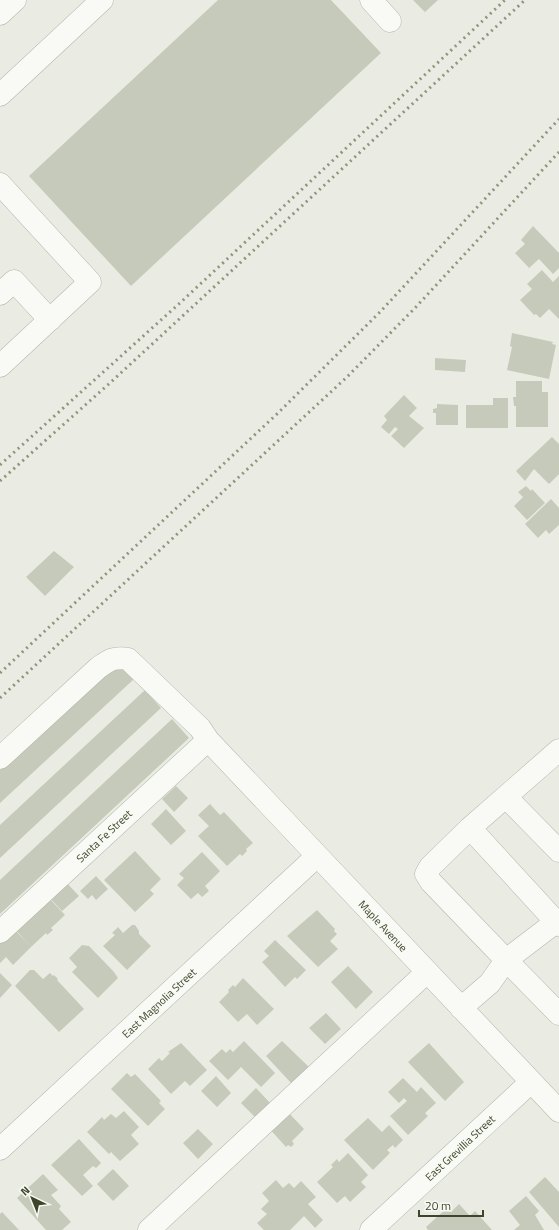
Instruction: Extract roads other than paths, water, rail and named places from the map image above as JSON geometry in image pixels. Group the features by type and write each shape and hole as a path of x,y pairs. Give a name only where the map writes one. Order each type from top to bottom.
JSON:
{"street":[{"path":"0,14 15,0"},
{"path":"0,95 102,0"},
{"path":"371,0 390,21"},
{"path":"0,184 90,282 0,366"},
{"path":"0,294 14,281 50,320"},
{"name":"Maple Avenue","path":"0,758 98,668 112,659 119,657 128,659 200,728 208,740 559,1112"},
{"name":"Santa Fe Street","path":"0,932 208,740"},
{"path":"559,750 470,828 430,867 426,874 431,882 559,1014"},
{"path":"506,797 557,846"},
{"path":"461,1008 490,983 506,960 557,923 470,828"},
{"name":"East Magnolia Street","path":"0,1150 317,856"},
{"path":"149,1230 427,972"},
{"name":"East Grevillia Street","path":"371,1230 531,1082"}],"railway":[{"path":"0,465 181,302 505,0"},
{"path":"0,481 111,382 525,0"},
{"path":"0,673 278,413 380,312 559,119"},
{"path":"0,698 347,377 415,308 559,152"}]}
